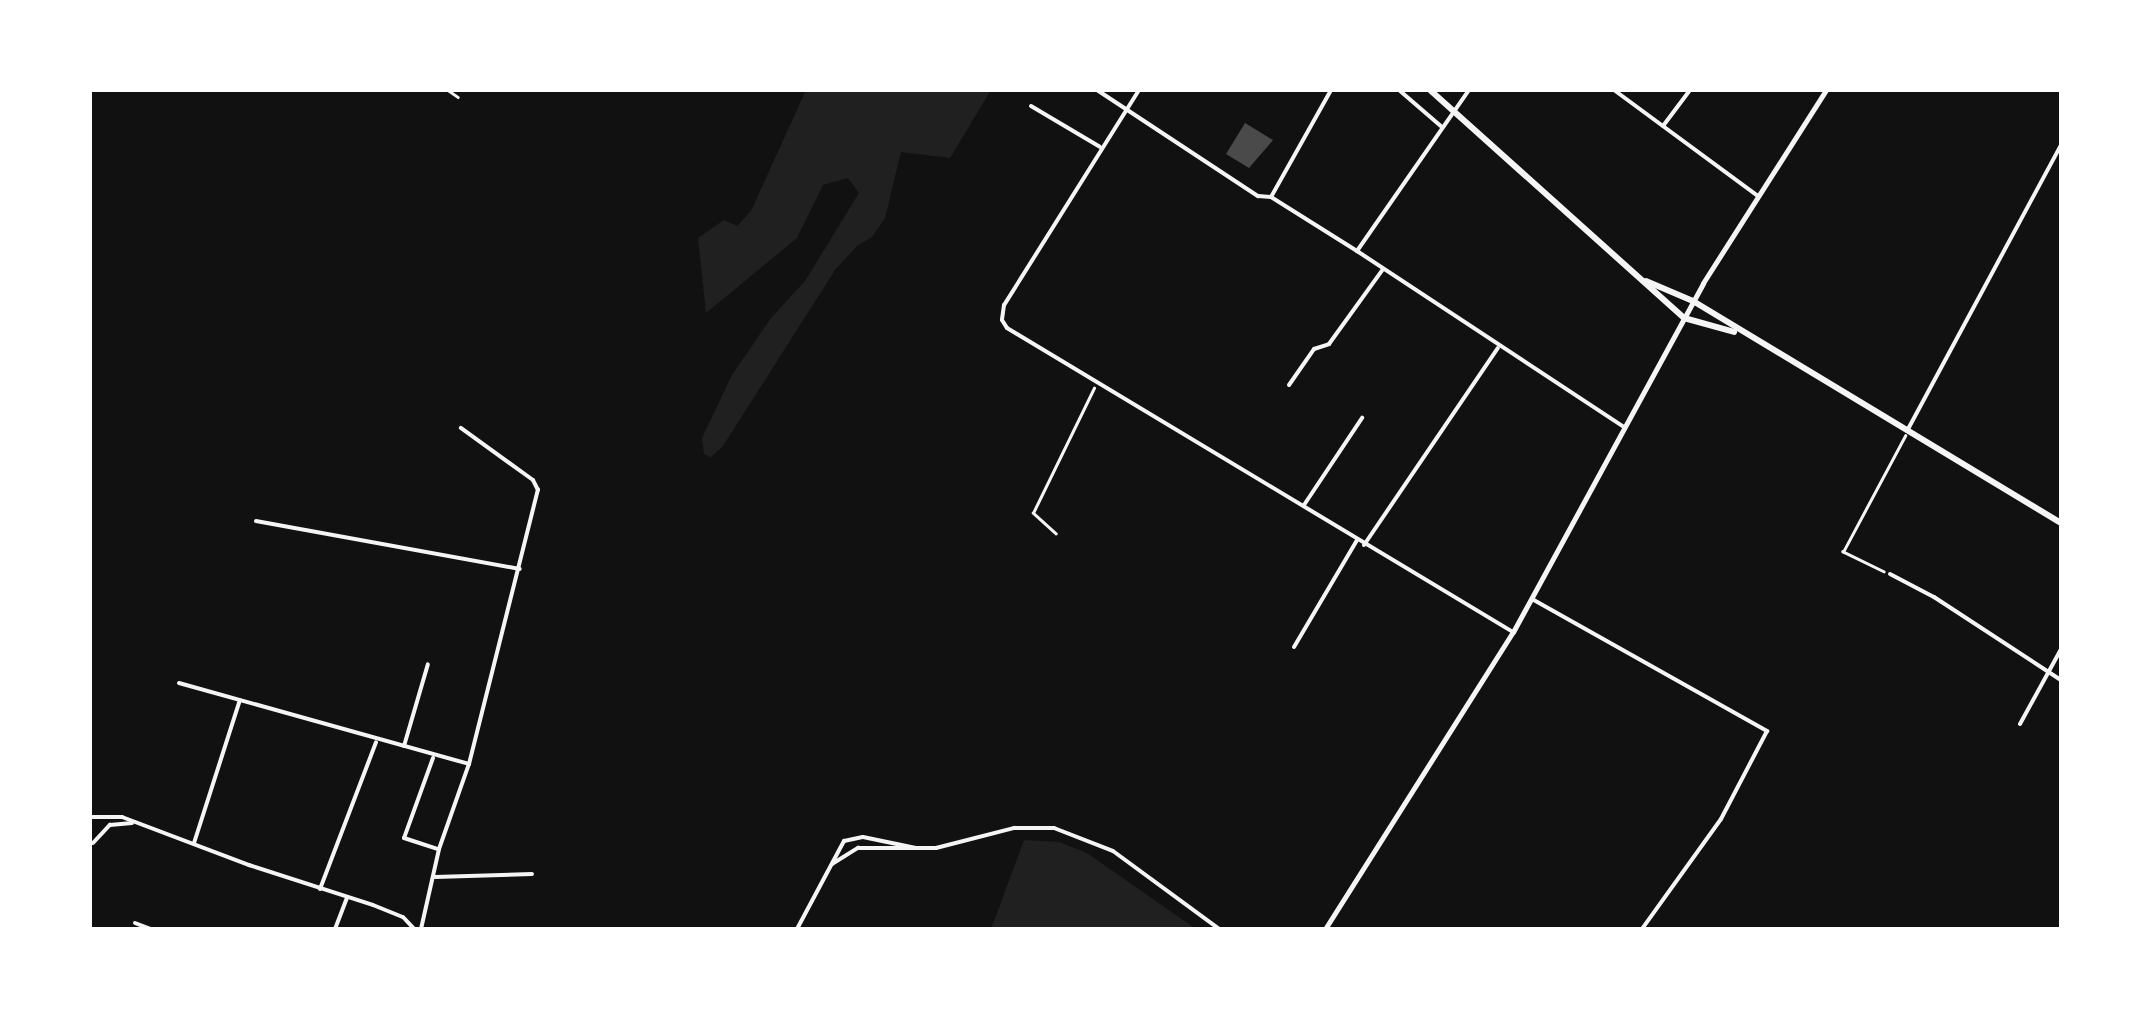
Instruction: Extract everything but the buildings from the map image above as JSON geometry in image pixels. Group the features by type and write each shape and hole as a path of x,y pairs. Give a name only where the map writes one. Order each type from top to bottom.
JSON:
{"main road":[{"path":"1430,90 1684,318 1740,333"},
{"path":"1646,281 1693,301 1740,333 2061,524"}],"street":[{"path":"1097,90 1258,196 1270,197 1357,251 1624,428"},
{"path":"1140,90 1004,305 1002,320 1007,328 1512,632"},
{"path":"1270,197 1331,90"},
{"path":"1400,90 1442,127"},
{"path":"1357,251 1469,90"},
{"path":"1614,90 1758,196"},
{"path":"1663,126 1690,90"},
{"path":"1325,929 1532,599 1693,301 1826,90"},
{"path":"1031,106 1102,148"},
{"path":"1908,431 2061,145"},
{"path":"1289,385 1314,349 1329,344 1382,269"},
{"path":"1364,545 1498,348"},
{"path":"1304,505 1362,418"},
{"path":"90,817 114,814 402,916 417,929 435,877 438,849 470,764 538,490 533,480 461,428"},
{"path":"256,521 520,569"},
{"path":"1294,647 1357,540"},
{"path":"1890,574 1972,620 2061,680"},
{"path":"1532,599 1767,731 1721,819 1642,929"},
{"path":"2020,724 2061,649"},
{"path":"404,746 428,664"},
{"path":"179,683 470,764"},
{"path":"194,844 240,700"},
{"path":"320,890 376,742"},
{"path":"433,758 404,838 438,849"},
{"path":"91,848 110,825 137,823"},
{"path":"832,864 858,848 921,849 1014,828 1063,829 1113,850 1219,929"},
{"path":"90,830 91,848"},
{"path":"797,929 838,846 853,837 921,849"},
{"path":"435,877 532,874"},
{"path":"335,929 347,897"},
{"path":"135,923 151,929"}],"path":[{"path":"448,90 458,97"},
{"path":"1056,534 1033,518 1034,507 1097,382"},
{"path":"1890,574 1843,552 1908,431"}],"shaded area":[{"path":"806,90 991,90 950,158 901,152 885,218 872,237 858,245 835,270 723,446 711,457 704,454 702,438 732,375 771,318 805,281 859,193 848,178 823,185 797,238 706,313 698,238 724,220 737,226 751,211"},
{"path":"1024,840 1059,842 1087,853 1196,929 991,929"}]}
